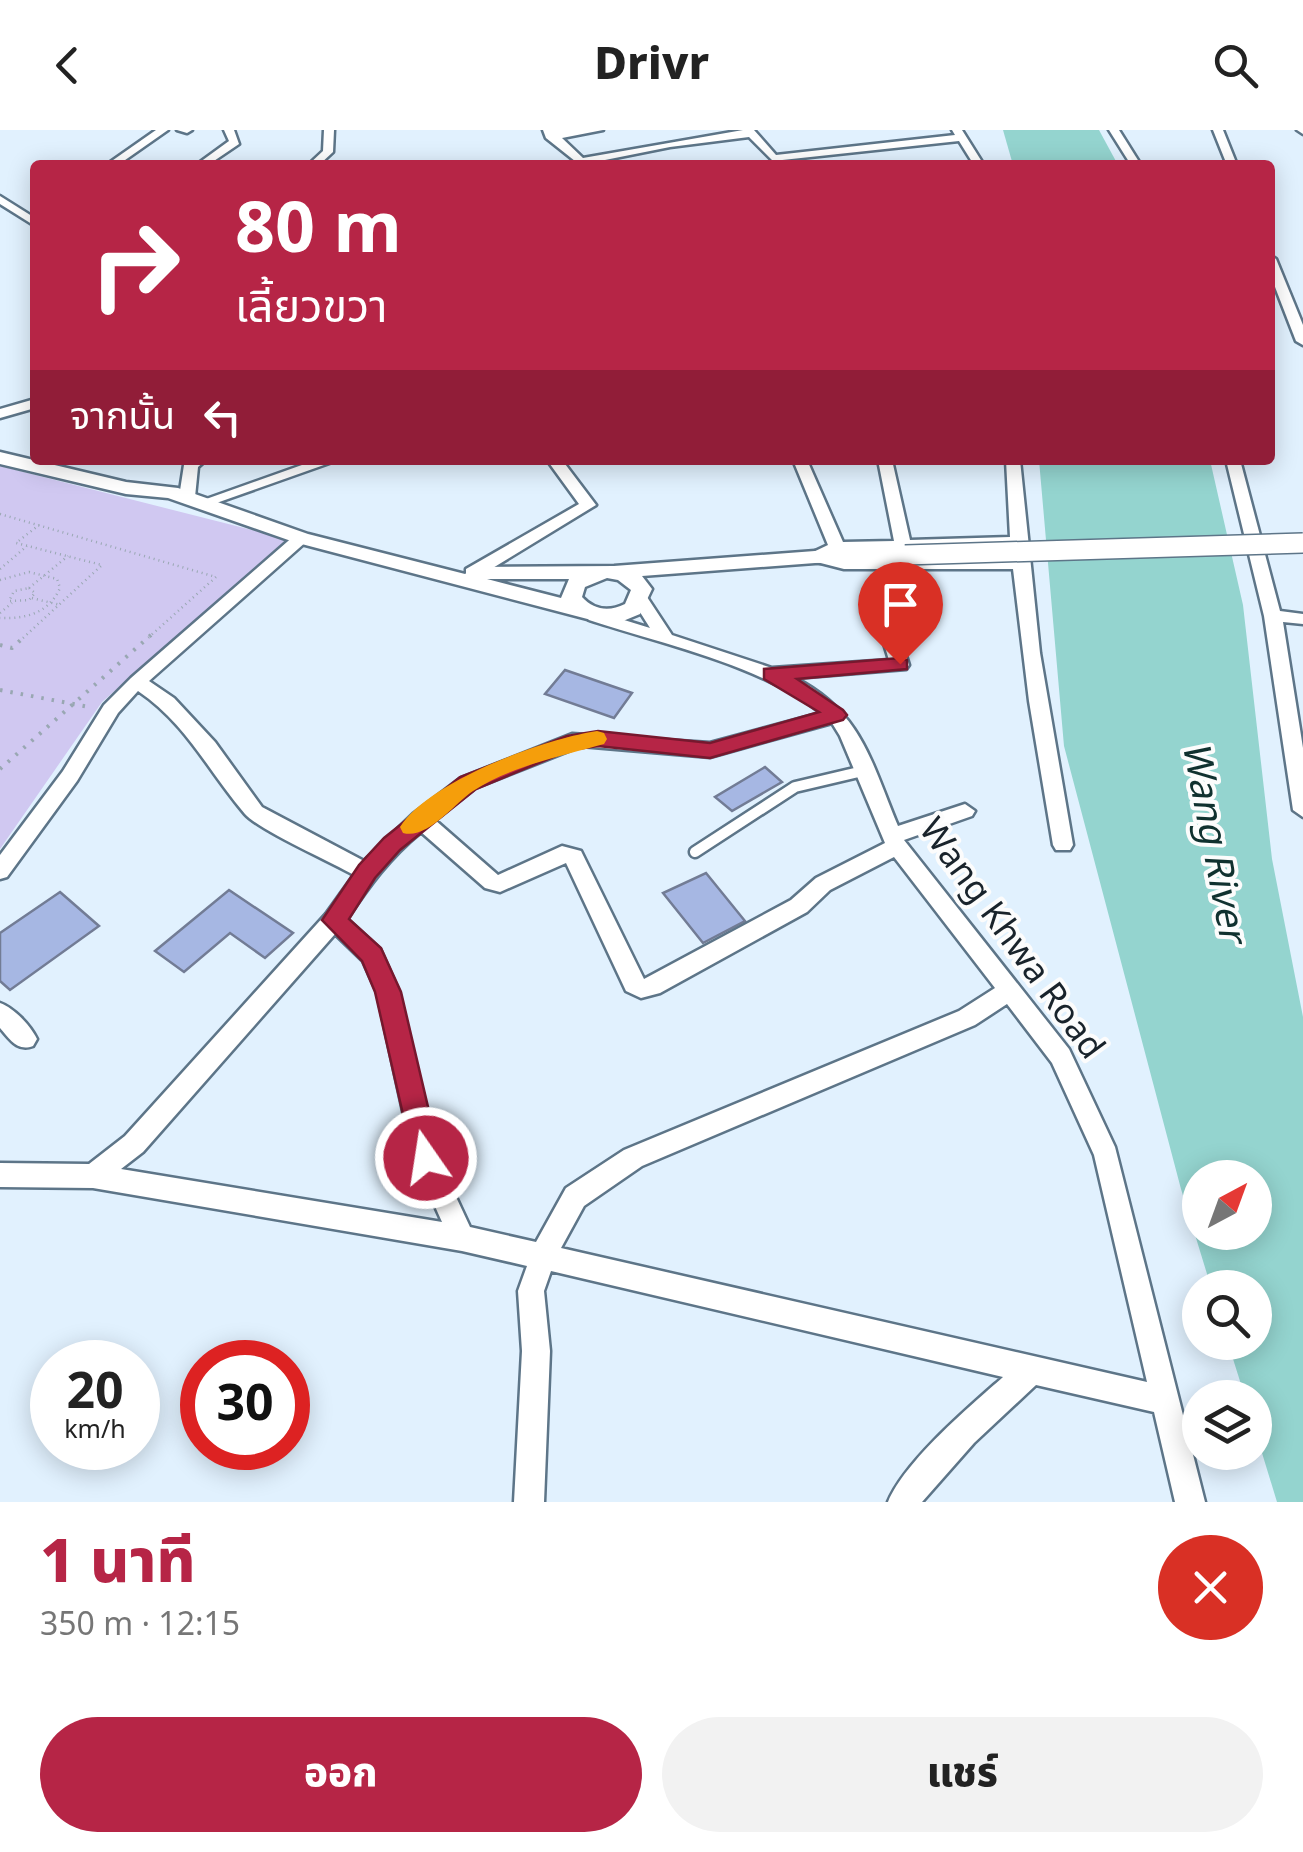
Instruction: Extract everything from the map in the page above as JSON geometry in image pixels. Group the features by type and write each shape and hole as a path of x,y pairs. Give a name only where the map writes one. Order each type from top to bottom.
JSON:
{"street":[{"path":"118,160 163,130"},
{"path":"208,160 235,142 229,130"},
{"path":"319,160 328,152 327,130"},
{"path":"549,133 598,130"},
{"path":"647,130 657,146"},
{"path":"1114,130 1133,160"},
{"path":"1218,130 1230,160"},
{"path":"594,160 749,132 773,158 958,134 975,160"},
{"path":"549,133 578,160"},
{"path":"805,154 819,160"},
{"path":"0,198 29,212"},
{"path":"0,221 29,212"},
{"path":"1275,271 1303,341"},
{"path":"0,414 30,405"},
{"path":"0,441 30,448"},
{"path":"0,458 187,498 312,465"},
{"path":"101,465 142,475 187,498 301,538 588,613 622,614 641,595 699,565"},
{"path":"187,498 192,465"},
{"path":"472,573 588,505 558,465"},
{"path":"802,465 837,547"},
{"path":"771,674 900,664 882,608 901,555 886,465"},
{"path":"1013,465 1020,564 1046,756 1063,846"},
{"path":"1234,465 1272,616 1299,754 1303,810"},
{"path":"0,871 70,776 111,710 136,682 301,538"},
{"path":"901,555 1018,542"},
{"path":"444,573 611,572 815,557 1303,543"},
{"path":"815,557 837,547 1020,564"},
{"path":"588,613 574,604 572,590 584,577 611,572 637,581 665,638"},
{"name":"Wang Khwa Road","path":"588,613 771,674 807,692 836,715 849,734 894,841 1061,1056 1106,1155 1190,1502"},
{"path":"1272,616 1303,620"},
{"path":"136,682 168,702 208,747 255,812 367,872"},
{"path":"93,1176 134,1144 334,920 367,872 420,819 468,783 579,740 710,750 836,715"},
{"path":"420,819 492,882 500,884 562,854 574,857 634,984 641,989 799,906 822,884 894,841 965,811"},
{"path":"334,920 372,955 388,992 426,1158 462,1238"},
{"path":"529,1502 536,1351 532,1291 544,1254 575,1197 633,1158 968,1018 1010,990"},
{"path":"0,1012 25,1039"},
{"path":"0,1175 93,1176 462,1238 1166,1401"},
{"path":"903,1502 932,1463 978,1416 1033,1370"}],"lane":[{"path":"695,852 795,787 863,771"}],"path":[{"path":"0,514 216,577 0,769"},
{"path":"0,645 12,648 102,565 16,543 39,525"},
{"path":"0,570 27,546"},
{"path":"0,588 12,592 30,588 68,556"},
{"path":"0,580 22,573 47,574 60,584 60,593 53,603 32,615 0,616"},
{"path":"30,588 35,593 32,598"},
{"path":"12,592 8,598 12,602"},
{"path":"0,616 12,602 32,598 60,604"},
{"path":"0,690 69,706"}],"shaded area":[{"path":"0,466 287,539 102,702 0,849"}],"water":[{"path":"1003,130 1099,130 1115,160 1012,160"},
{"name":"Wang River","path":"1039,465 1211,465 1243,605 1272,859 1303,1017 1303,1502 1277,1502 1267,1470 1272,1470 1272,1380 1240,1380 1233,1360 1272,1360 1272,1270 1206,1270 1200,1250 1272,1250 1272,1160 1182,1160 1182,1192 1064,746"}],"building":[{"path":"565,670 632,693 614,718 545,694"},
{"path":"765,767 782,782 732,811 715,797"},
{"path":"706,873 745,921 703,943 663,893"},
{"path":"229,890 293,933 265,958 230,933 184,972 155,951"},
{"path":"60,892 99,926 10,990 0,981 0,933"}],"slow traffic":[{"path":"411,827 468,783 567,743 597,739"}],"route":[{"path":"426,1158 388,992 372,955 334,920 392,844 468,783 567,743 598,739 710,750 836,715 807,692 771,674 900,664"}]}
